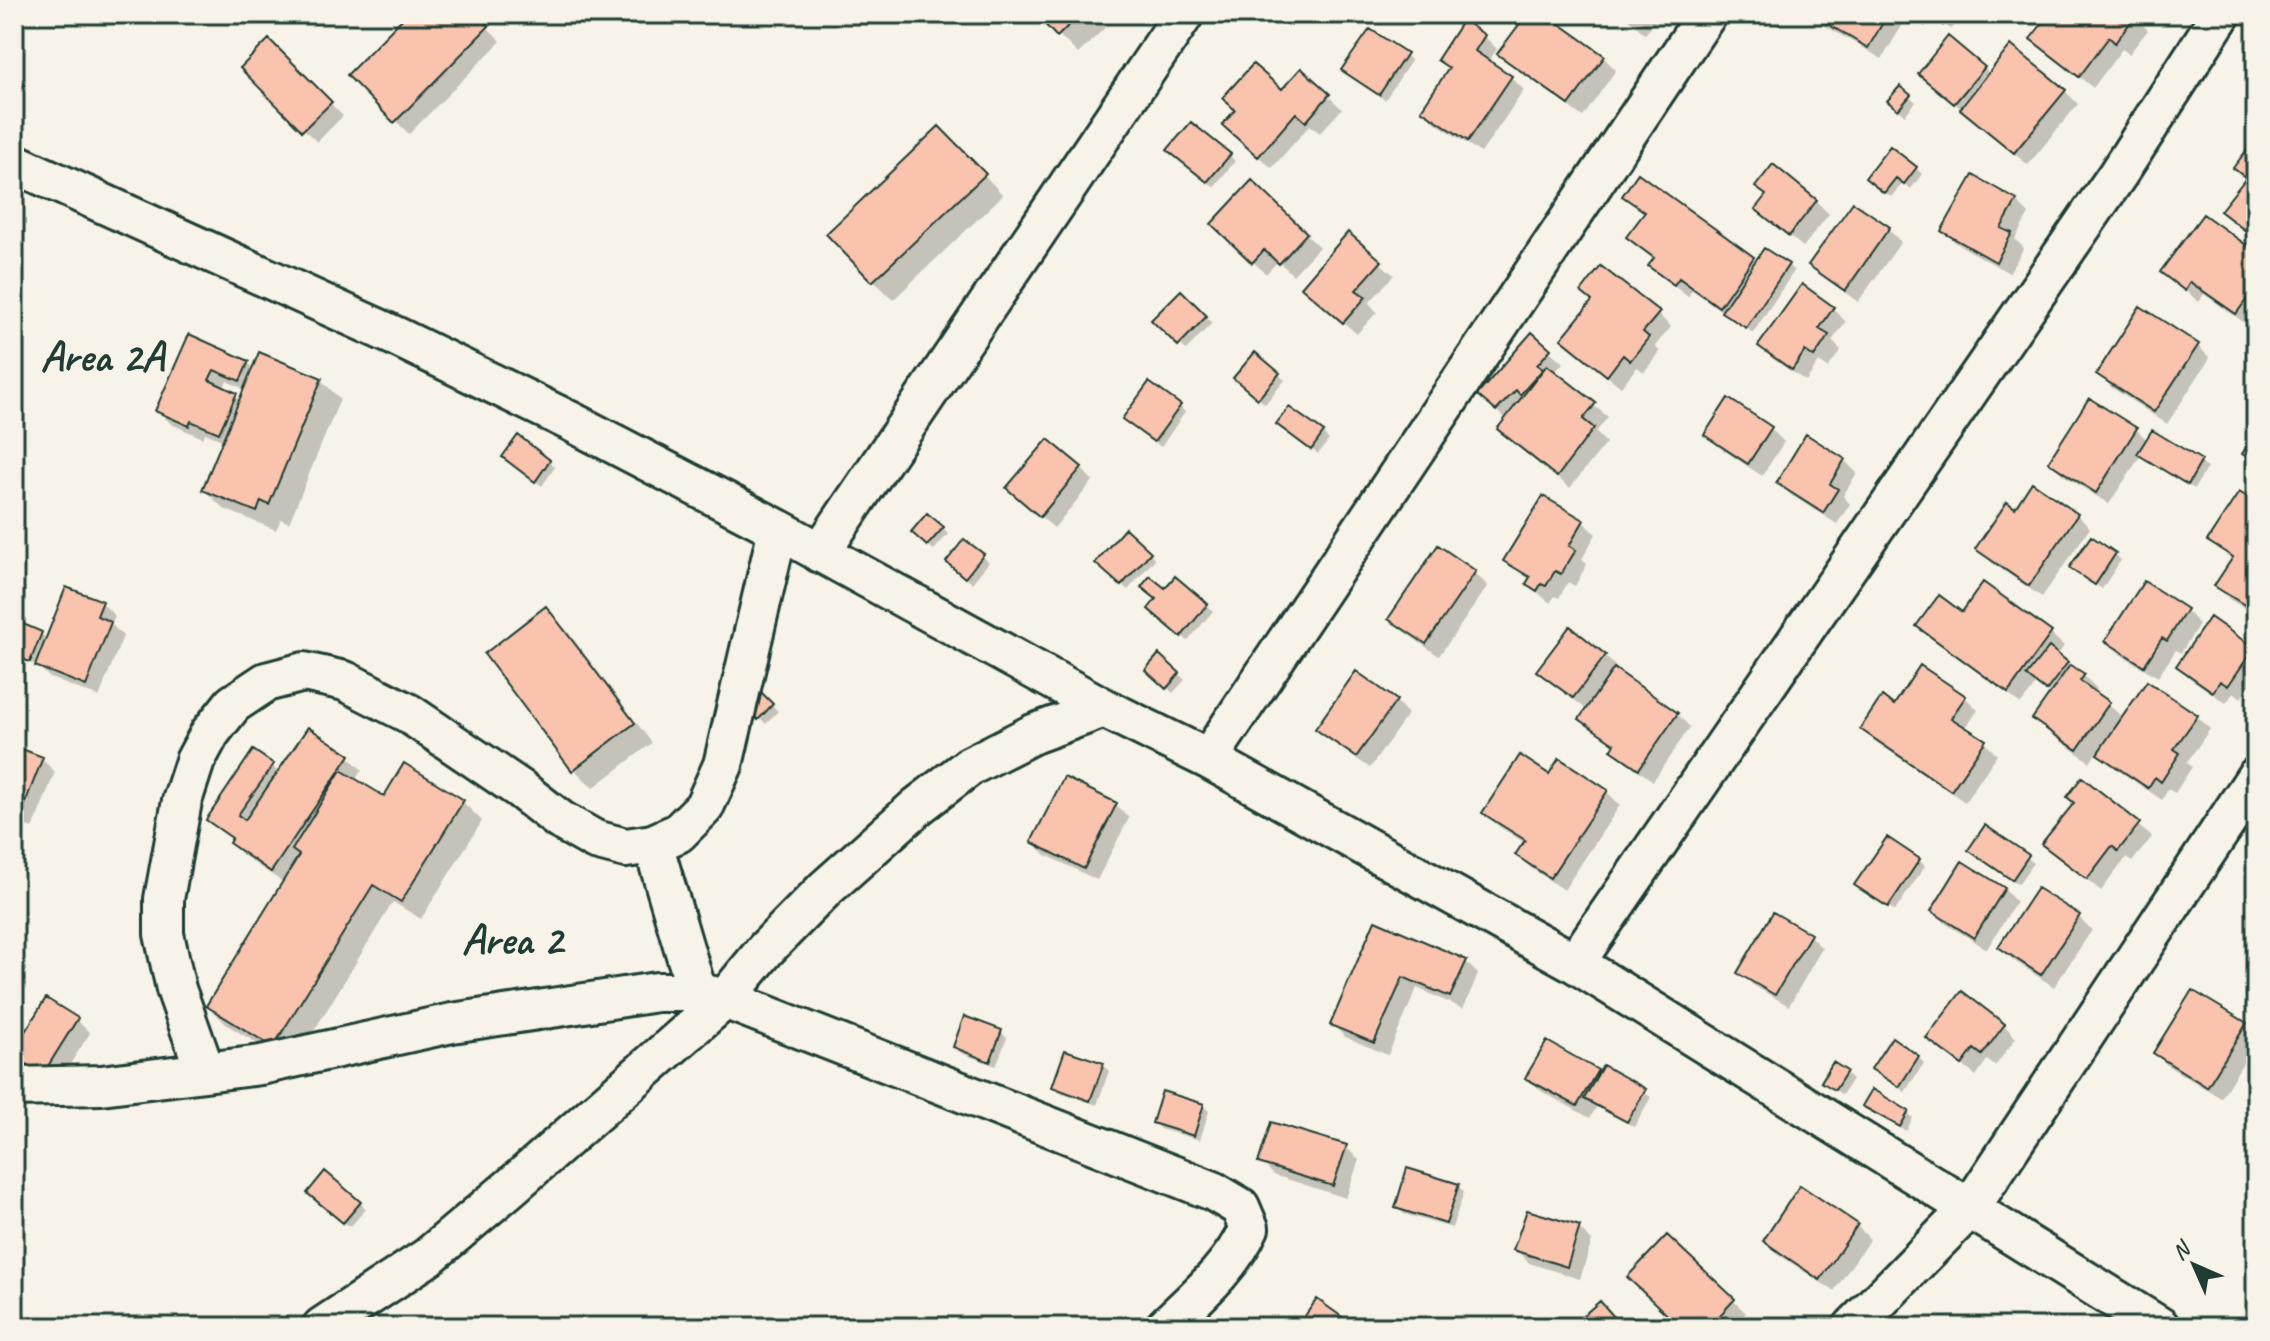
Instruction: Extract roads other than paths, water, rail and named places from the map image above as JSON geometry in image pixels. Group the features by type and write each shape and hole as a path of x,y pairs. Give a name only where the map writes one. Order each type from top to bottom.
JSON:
{"street":[{"path":"820,553 1184,14"},
{"path":"1208,759 1707,14"},
{"path":"1575,963 2118,174 2221,14"},
{"path":"14,163 397,337 596,435 778,529 1104,708 1208,759 1575,963 2160,1327"},
{"path":"205,1071 176,989 164,934 164,899 182,801 195,761 210,733 233,704 266,682 304,672 345,681 408,713 560,820 595,840 626,848 653,844 678,833 704,807 723,765 778,529"},
{"path":"322,1327 428,1257 918,806 970,766 1033,734 1104,708"},
{"path":"1853,1327 1970,1208 2256,777"},
{"path":"653,844 711,996"},
{"path":"14,1087 101,1085 277,1062 452,1023 657,992 711,996 1213,1191 1240,1207 1249,1228 1240,1248 1204,1290 1165,1327"}],"district":[{"name":"Area 2A","path":"102,356"},
{"name":"Area 2","path":"512,939"}]}
